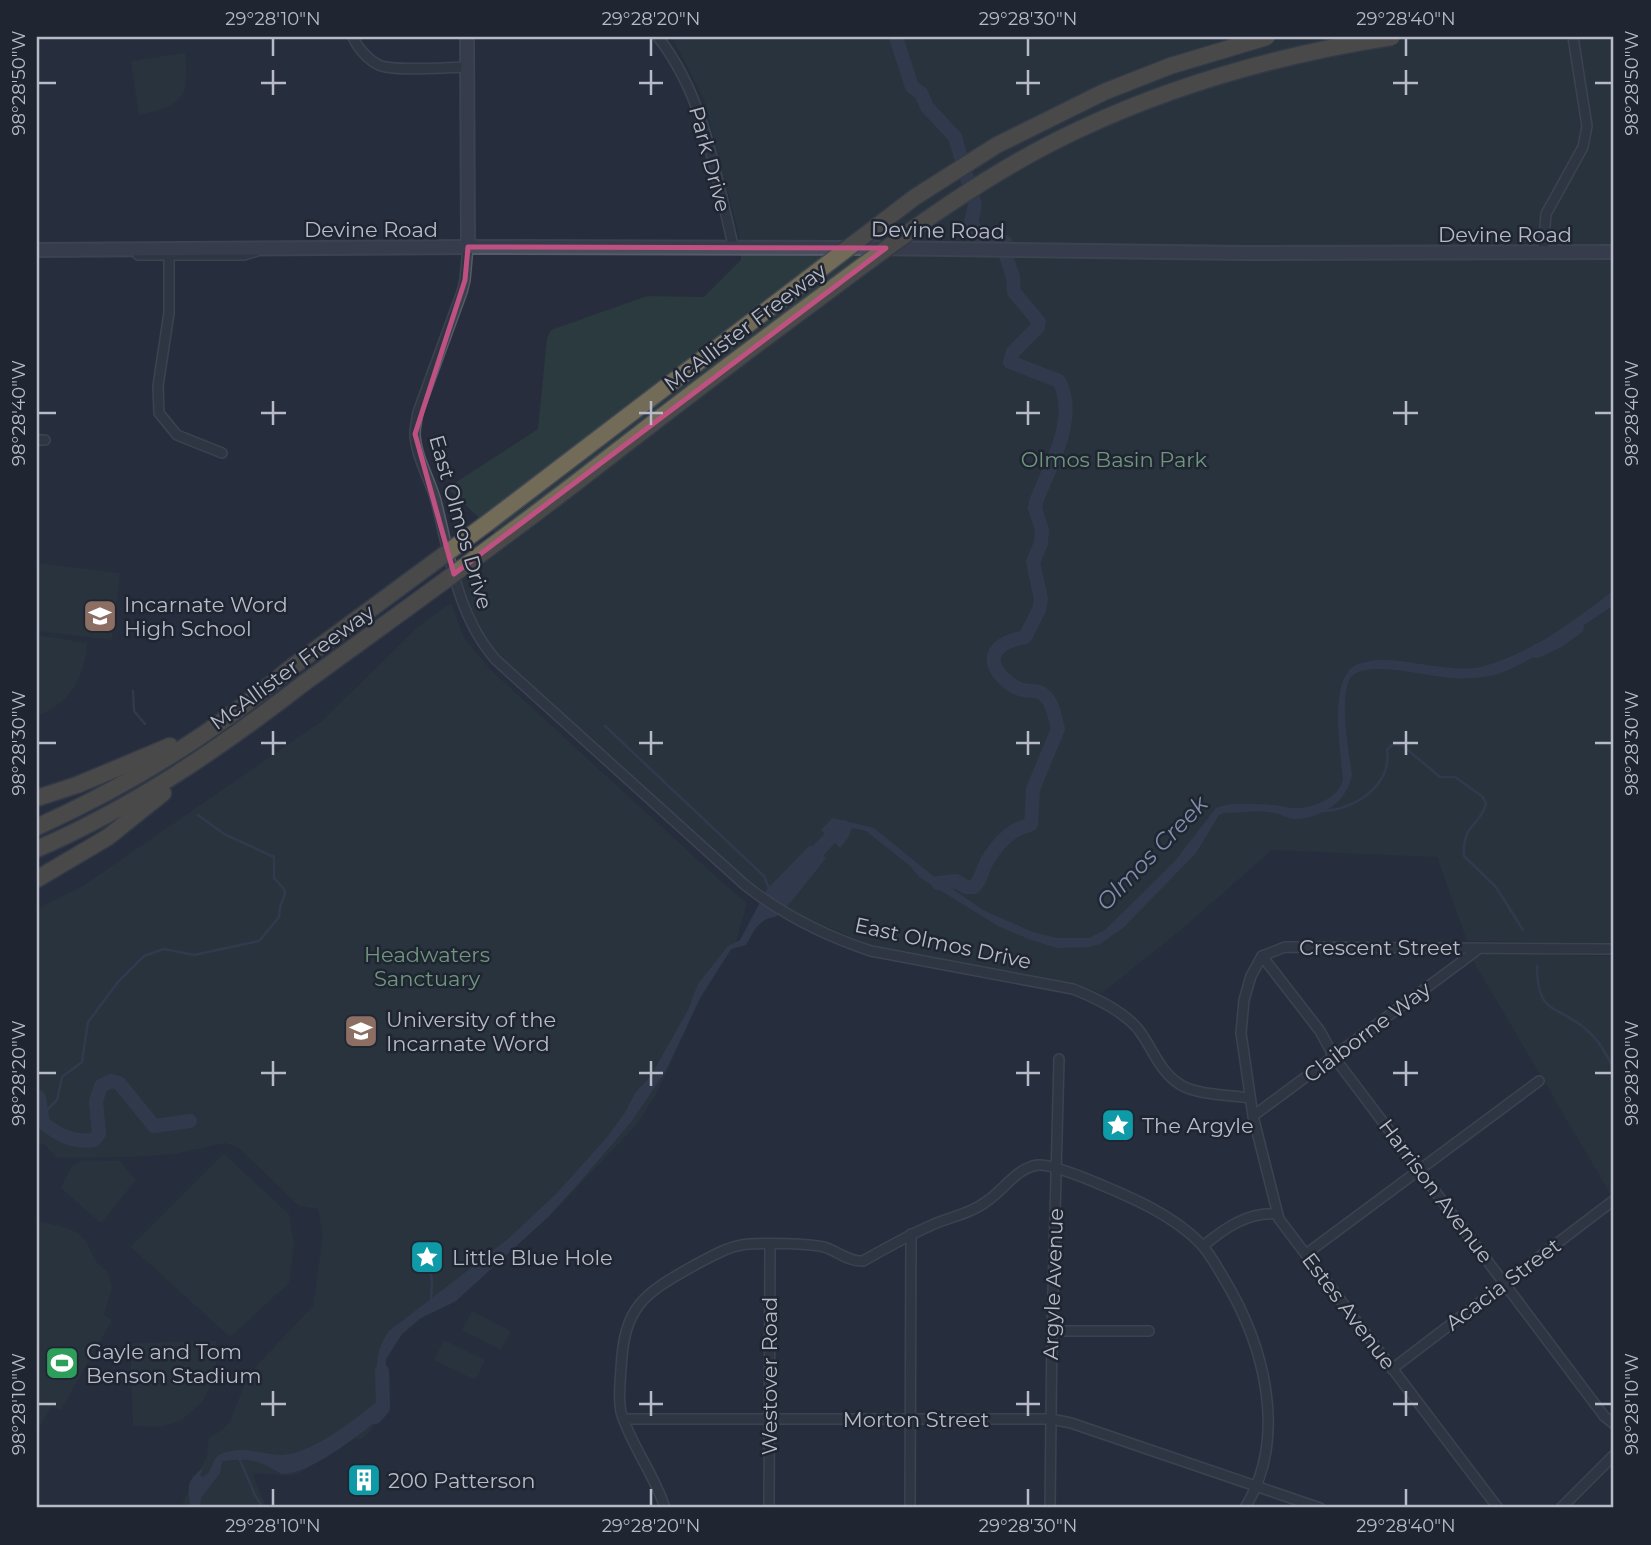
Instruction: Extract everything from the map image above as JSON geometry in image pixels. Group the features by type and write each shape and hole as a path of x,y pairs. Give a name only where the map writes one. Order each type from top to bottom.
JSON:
{"highway":[{"name":"McAllister Freeway","path":"37,827 96,799 220,724 248,704 288,670 926,190 997,145 1104,92 1170,66 1267,37"},
{"name":"McAllister Freeway","path":"37,849 83,829 186,770 247,727 951,201 1076,131 1152,97 1264,62 1333,46 1392,37"},
{"path":"37,798 123,767 220,724"},
{"path":"37,879 108,837 247,727"}],"street":[{"path":"353,37 356,45 379,65 392,68 467,67"},
{"name":"East Olmos Drive","path":"467,37 468,247 465,281 418,412 415,434 468,618 483,645 496,660 765,901 821,931 871,951 1073,989 1086,994 1128,1020 1138,1030 1155,1059 1178,1084 1191,1090 1250,1098"},
{"name":"Park Drive","path":"658,37 695,100 734,248"},
{"path":"1543,253 1546,214 1583,147 1587,126 1573,37"},
{"name":"Devine Road","path":"37,250 468,247 1243,253 1614,252"},
{"name":"Devine Road","path":"113,250 127,255 243,255 262,249"},
{"path":"169,255 169,313 158,386 159,413 177,435 222,453"},
{"name":"Crescent Street","path":"1262,956 1272,950 1299,946 1614,949"},
{"name":"Claiborne Way","path":"1253,1116 1480,948"},
{"path":"1203,1246 1238,1221 1254,1215 1277,1214 1253,1116 1242,1051 1242,1015 1251,976 1262,956"},
{"name":"Harrison Avenue","path":"1262,956 1320,1031 1334,1057 1604,1416 1614,1424"},
{"name":"Argyle Avenue","path":"1050,1508 1059,1059"},
{"path":"1306,1254 1539,1081"},
{"path":"665,1508 650,1469 624,1419 619,1395 622,1347 632,1314 643,1299 664,1282 719,1252 738,1246 769,1244 823,1247 856,1262 863,1261 911,1234 977,1208 1025,1170 1042,1165 1081,1176 1132,1198 1163,1216 1203,1246 1237,1299 1248,1323 1263,1374 1268,1427 1267,1447 1256,1487 1245,1508"},
{"name":"Acacia Street","path":"1392,1369 1614,1200"},
{"name":"Estes Avenue","path":"1277,1214 1498,1508"},
{"path":"910,1508 911,1234"},
{"name":"Westover Road","path":"769,1244 769,1508"},
{"path":"1052,1331 1149,1331"},
{"name":"Morton Street","path":"624,1419 1051,1419 1072,1423 1320,1508"},
{"path":"1561,1508 1614,1455"}],"highlighted area":[{"path":"468,247 886,248 454,574 415,434 465,280"}],"green space":[{"name":"Olmos Basin Park","path":"672,37 1614,37 1614,943 1467,941 1437,857 1272,850 1182,929 1102,993 1073,983 871,945 803,917 743,877 501,659 476,627 460,574 504,541 447,488 538,429 547,338 551,330 647,296 704,297 741,260 741,242 704,100"},
{"path":"185,53 186,80 180,98 165,108 139,115 131,61"},
{"path":"37,563 120,573 112,640 37,631"},
{"name":"Headwaters Sanctuary","path":"451,603 464,638 492,671 747,903 736,942 700,999 658,1091 637,1124 548,1218 515,1247 434,1308 393,1343 379,1361 375,1375 378,1418 371,1431 361,1439 351,1438 305,1470 291,1476 252,1473 267,1508 180,1508 207,1456 209,1438 230,1421 246,1381 258,1364 313,1306 323,1235 318,1209 299,1206 239,1148 225,1143 174,1154 57,1158 44,1144 37,1143 37,909 83,886 322,721 420,625"},
{"path":"37,635 87,643 83,666 74,687 67,697 37,716"},
{"path":"1488,953 1614,956 1614,1192 1611,1195 1472,959"},
{"path":"224,1154 289,1214 294,1245 289,1283 230,1337 131,1247"},
{"path":"83,1160 120,1161 136,1180 101,1223 61,1188 72,1166"},
{"name":"Gayle and Tom Benson Stadium","path":"37,1223 78,1234 86,1242 97,1263 108,1272 112,1288 104,1315 112,1320 61,1410 52,1406 37,1430"},
{"path":"472,1311 511,1331 501,1350 462,1330"},
{"path":"444,1340 485,1360 475,1380 434,1360"},
{"path":"216,1341 216,1375 202,1402 182,1420 161,1427 133,1426 130,1343"}],"water":[{"path":"1614,590 1614,605 1532,658 1498,674 1478,678 1454,678 1370,669 1353,675 1348,682 1345,707 1352,774 1350,784 1339,800 1324,811 1306,818 1293,819 1262,811 1219,815 1196,853 1124,927 1100,944 1057,948 1031,940 998,926 919,877 910,866 866,831 852,828 840,848 821,830 832,818 874,828 933,876 985,911 1033,932 1057,938 1089,938 1105,930 1175,861 1216,808 1243,804 1306,807 1326,800 1337,791 1343,780 1339,699 1348,671 1358,664 1384,660 1467,669 1480,667 1534,645"},
{"path":"810,845 826,858 791,902 775,917 761,923 746,945 731,949 700,998 665,1072 631,1122 548,1217 456,1301 419,1319 402,1334 386,1359 387,1397 379,1381 377,1364 384,1338 389,1331 485,1260 558,1192 608,1136 635,1093 650,1077 688,1010 698,984 728,946 740,940 767,889"},
{"path":"380,1399 388,1412 337,1450 308,1467 282,1474 253,1461 222,1461 220,1473 201,1498 200,1508 190,1508 190,1481 203,1468 200,1475 206,1475 221,1454 243,1450 281,1455 306,1449 333,1434"}],"waterway":[{"path":"896,37 912,87 921,93 927,107 955,137 975,205 971,222 982,239 1005,242"},
{"path":"938,883 956,881 966,887 974,887 987,861 1001,842 1016,830 1031,824 1033,789 1058,729 1047,698 1039,692 1023,690 1013,685 998,672 994,661 994,656 1002,645 1025,637 1039,610 1041,599 1033,562 1041,543 1042,530 1035,508 1060,442 1066,411 1059,381 1010,362 1013,352 1038,327 1039,322 1014,292 1013,277 1006,256"},
{"name":"Olmos Creek","path":"1537,651 1558,641 1577,627"},
{"path":"133,691 134,711 145,724"},
{"path":"605,726 764,876 769,888"},
{"path":"1321,811 1346,807 1368,794 1383,775 1387,750 1393,744 1403,746 1440,777 1455,777 1483,797 1486,804 1466,837 1464,856 1496,887 1523,930"},
{"path":"42,1115 57,1100 62,1077 82,1062 88,1022 118,982 144,956 164,949 194,955 259,941 279,917 285,894 274,878 274,857 224,834 198,815"},
{"path":"806,864 839,828 843,827"},
{"path":"1537,966 1538,983 1546,1003 1590,1033 1614,1069"},
{"path":"37,1096 43,1123 61,1134 79,1140 94,1140 99,1134 96,1101 101,1086 111,1081 119,1083 154,1126 190,1121"},
{"path":"427,1257 432,1280 431,1302"},
{"path":"375,1417 383,1408 382,1371"},
{"path":"239,1458 263,1508"}],"place":[{"name":"Incarnate Word High School","path":"100,616"},
{"name":"University of the Incarnate Word","path":"361,1031"},
{"name":"The Argyle","path":"1118,1125"},
{"name":"Little Blue Hole","path":"427,1257"},
{"name":"Gayle and Tom Benson Stadium","path":"62,1363"},
{"name":"200 Patterson","path":"364,1480"}]}
